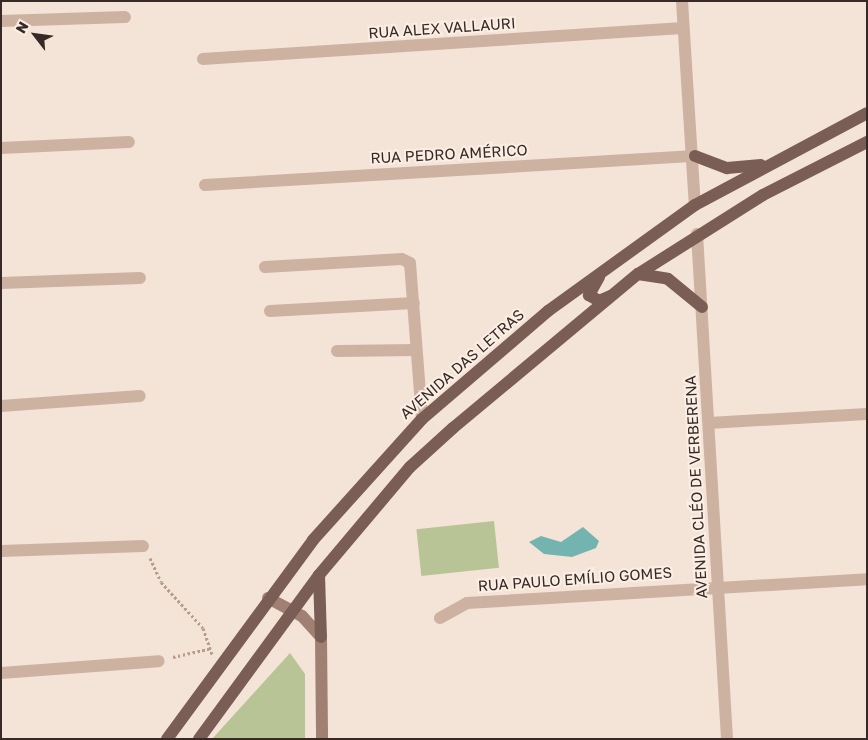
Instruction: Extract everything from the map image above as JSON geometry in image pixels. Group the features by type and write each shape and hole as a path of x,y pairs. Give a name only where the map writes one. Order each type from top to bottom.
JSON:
{"main road":[{"name":"AVENIDA DAS LETRAS","path":"167,739 268,598 422,419 605,269 695,205 766,165 867,113"},
{"path":"199,739 319,575 410,467 638,274 697,234 867,142"},
{"path":"695,156 727,168 766,165"},
{"path":"605,269 590,295 600,301 618,291"},
{"path":"638,274 668,279 702,307"},
{"path":"319,575 322,739"},
{"path":"268,598 293,610 321,637"}],"street":[{"path":"682,1 695,156 695,205"},
{"path":"1,21 126,17"},
{"name":"RUA ALEX VALLAURI","path":"204,59 683,28"},
{"path":"1,148 129,142"},
{"name":"RUA PEDRO AMÉRICO","path":"204,185 695,156"},
{"name":"AVENIDA CLÉO DE VERBERENA","path":"697,234 727,739"},
{"path":"265,267 402,258 412,268 422,419"},
{"path":"1,283 140,278"},
{"path":"270,311 414,303"},
{"path":"337,350 416,350"},
{"path":"1,406 140,396"},
{"path":"708,422 867,414"},
{"path":"1,551 143,546"},
{"name":"RUA PAULO EMÍLIO GOMES","path":"440,618 467,603 717,585 867,579"},
{"path":"1,673 158,662"}],"path":[{"path":"143,546 161,582 203,628 215,670"},
{"path":"158,662 209,650"}],"green space":[{"path":"494,521 499,568 421,576 416,529"},
{"path":"290,653 305,674 305,739 212,739"}],"water":[{"path":"583,527 599,541 596,548 572,557 544,554 529,542 541,536 561,542"}]}
